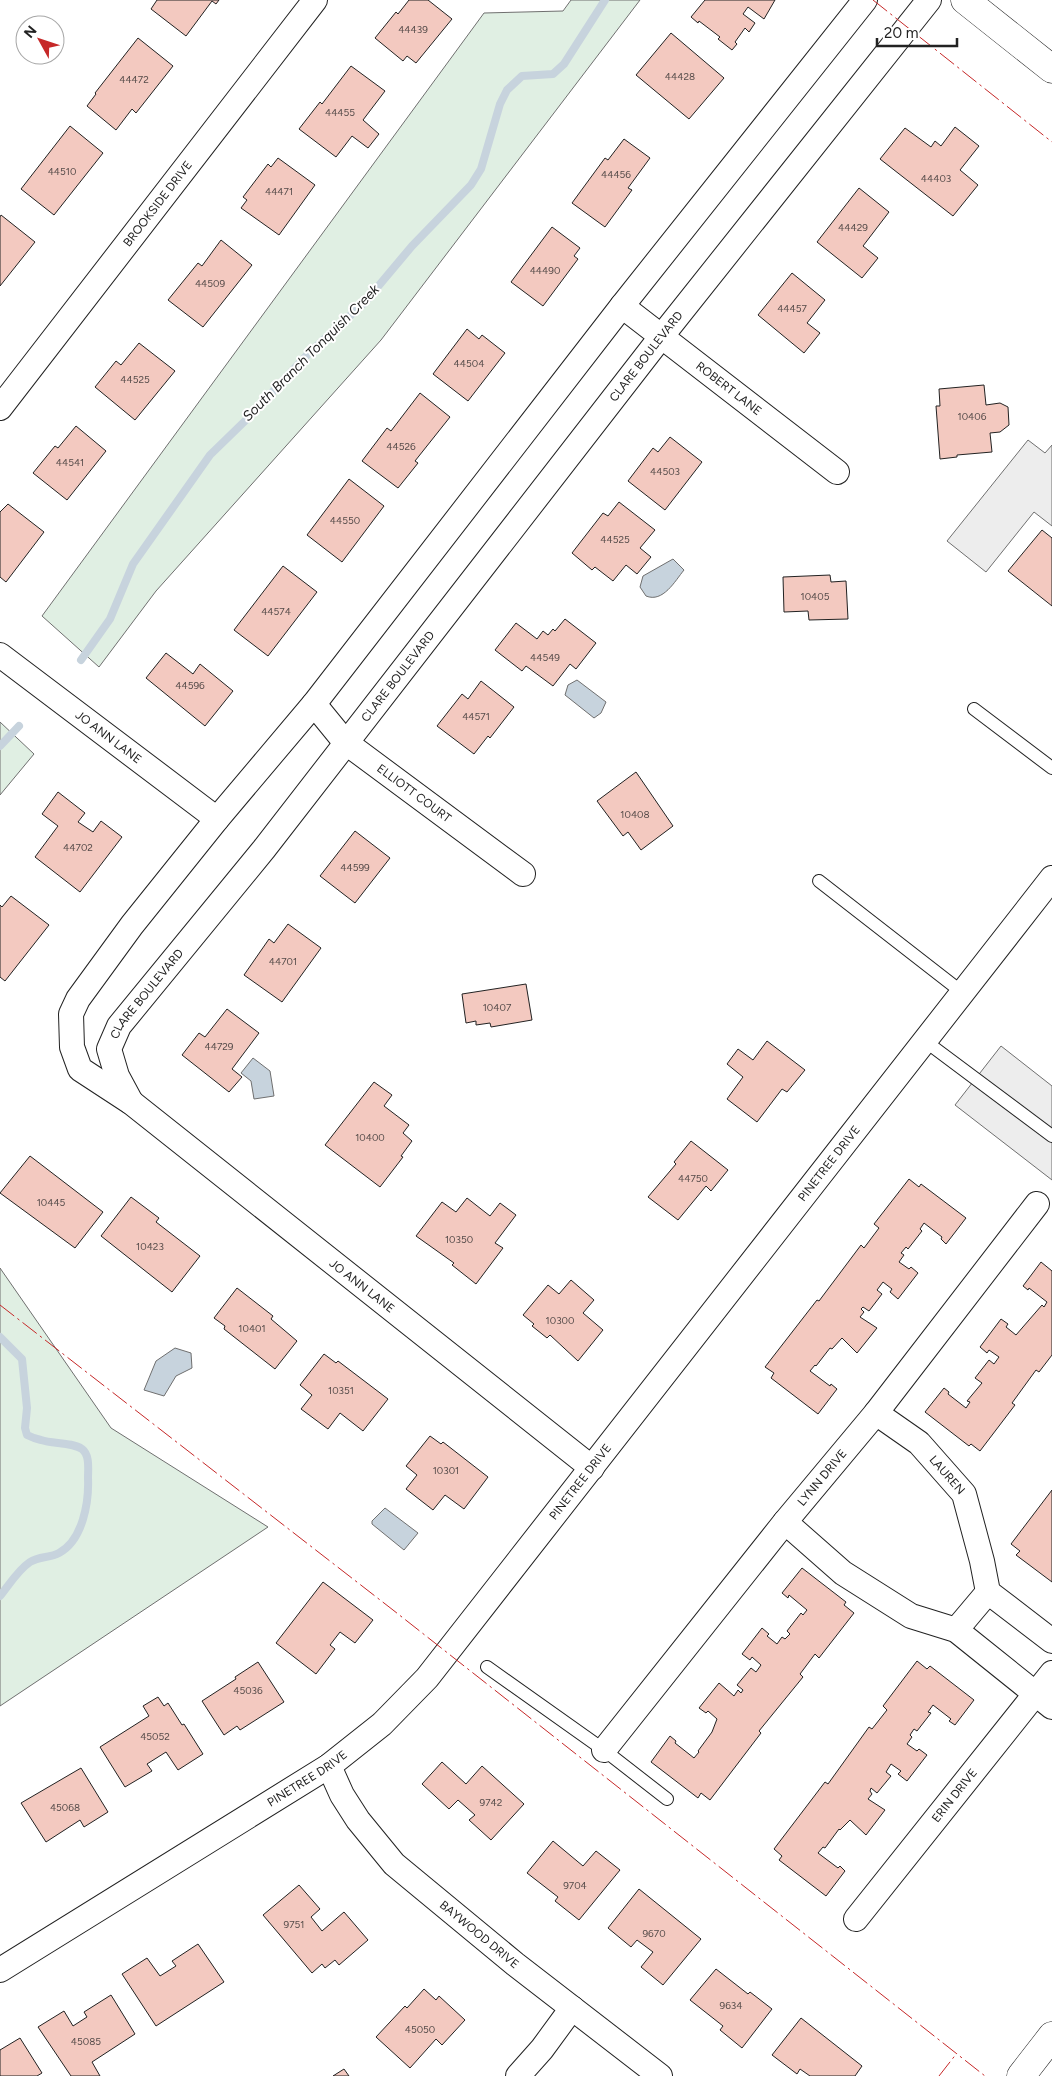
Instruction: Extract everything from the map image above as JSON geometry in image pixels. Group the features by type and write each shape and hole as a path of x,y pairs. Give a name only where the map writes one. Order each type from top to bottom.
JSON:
{"main road":[{"path":"976,4 1052,69"},
{"path":"1021,2076 1052,2036"}],"street":[{"name":"BROOKSIDE DRIVE","path":"0,408 314,0"},
{"path":"132,1103 80,1069 72,1047 71,1014 78,999 132,925 217,819 314,704 622,306 865,0"},
{"name":"CLARE BOULEVARD","path":"132,1103 118,1076 109,1049 119,1026 264,849 345,742 661,337 929,0"},
{"name":"ROBERT LANE","path":"622,306 837,472"},
{"name":"JO ANN LANE","path":"0,656 217,819"},
{"name":"ELLIOTT COURT","path":"314,704 345,742 523,874"},
{"name":"PINETREE DRIVE","path":"0,1970 329,1766 382,1724 427,1678 1052,878"},
{"name":"JO ANN LANE","path":"132,1103 592,1468"},
{"name":"LYNN DRIVE","path":"604,1750 785,1522 876,1413 1037,1204"},
{"name":"LAUREN","path":"876,1413 919,1443 964,1494 982,1561 988,1592"},
{"path":"785,1522 843,1573 910,1616 956,1630 1044,1700"},
{"path":"956,1630 988,1592 1052,1642"},
{"name":"ERIN DRIVE","path":"856,1919 1044,1700 1052,1673"},
{"name":"BAYWOOD DRIVE","path":"329,1766 342,1795 358,1820 394,1864 572,2008 660,2076"},
{"path":"518,2076 542,2049 572,2008"}],"lane":[{"path":"974,709 1052,768"},
{"path":"819,881 963,993"},
{"path":"925,1040 1052,1136"},
{"path":"487,1667 604,1750 667,1799"}],"green space":[{"path":"571,0 640,0 381,340 156,591 99,667 42,616 484,13 563,11"},
{"path":"0,722 34,754 0,795"},
{"path":"0,1268 111,1428 268,1527 0,1706"}],"shaded area":[{"path":"1028,440 1045,453 1052,445 1052,526 1034,512 986,572 947,541"},
{"path":"673,559 684,570 673,585 663,594 652,597 646,596 640,587 643,576"},
{"path":"577,680 606,702 601,713 594,718 565,695 568,685"},
{"path":"1001,1046 1052,1086 1052,1180 955,1105"},
{"path":"253,1058 270,1071 274,1096 254,1099 251,1081 241,1073"},
{"path":"175,1348 191,1353 192,1368 176,1376 164,1396 144,1390 156,1361"},
{"path":"385,1508 418,1533 404,1550 372,1524 372,1521"}],"building":[{"path":"157,0 219,0 216,4 212,1 186,36 151,9"},
{"path":"409,0 428,0 452,19 416,63 407,56 403,61 375,38 396,12 398,14"},
{"path":"705,0 775,0 764,19 748,7 743,14 755,23 749,32 745,28 732,50 718,39 720,37 691,17"},
{"path":"671,33 724,78 689,119 636,75"},
{"path":"138,38 173,66 136,113 132,109 116,130 87,106"},
{"path":"351,66 385,91 363,120 379,134 368,148 352,136 336,157 299,129 320,102 322,104"},
{"path":"70,126 103,153 54,215 21,189"},
{"path":"955,127 979,146 960,170 978,185 953,216 880,159 905,128 931,147 935,141 941,146"},
{"path":"624,139 650,158 628,188 632,190 605,227 572,203 605,158 608,160"},
{"path":"278,158 315,185 279,235 241,208 247,200 243,197 268,164 271,167"},
{"path":"859,188 889,212 863,246 878,258 862,278 817,242"},
{"path":"1,215 35,242 0,286 0,217"},
{"path":"552,227 580,248 574,256 578,259 543,306 511,282"},
{"path":"221,240 252,265 203,327 168,300 198,263 202,266"},
{"path":"792,273 825,300 807,323 820,333 804,353 758,315"},
{"path":"467,329 479,339 482,335 505,353 468,401 433,374"},
{"path":"139,343 175,371 135,420 95,387 116,361 121,365"},
{"path":"984,385 986,405 1000,403 1008,407 1009,425 1000,432 990,433 992,452 957,455 957,457 940,459 936,406 940,406 939,389"},
{"path":"420,393 450,417 415,461 418,463 398,488 362,461 387,428 391,431"},
{"path":"76,426 106,451 67,500 33,473 55,446 58,448"},
{"path":"670,437 702,462 665,510 628,481 653,448 658,452"},
{"path":"349,479 384,506 342,562 307,535"},
{"path":"619,502 655,530 640,548 651,557 637,574 626,565 613,581 595,567 592,570 572,553 603,513 608,516"},
{"path":"8,504 44,532 6,582 0,577 0,512"},
{"path":"1042,530 1052,538 1052,606 1008,571"},
{"path":"283,566 317,592 268,656 234,630"},
{"path":"830,575 831,582 846,581 848,619 809,620 808,611 784,612 783,577"},
{"path":"565,619 596,643 576,669 570,664 553,686 526,666 522,671 495,650 516,623 537,639 543,631 548,635 553,629 555,631"},
{"path":"166,653 193,674 200,664 233,691 205,726 146,678"},
{"path":"481,681 514,707 490,738 488,736 474,754 437,726 462,694 468,699"},
{"path":"636,772 673,826 641,850 628,832 623,836 597,801"},
{"path":"58,792 85,813 78,822 93,832 101,821 122,837 80,892 35,857 58,826 42,814"},
{"path":"355,831 390,858 355,903 320,876"},
{"path":"11,896 49,925 5,981 0,977 0,905 2,907"},
{"path":"288,924 321,948 282,1002 244,975 269,939 274,943"},
{"path":"526,984 532,1020 491,1027 490,1023 476,1025 476,1021 466,1023 462,994"},
{"path":"227,1009 259,1033 232,1069 242,1077 229,1092 182,1055 199,1033 205,1037"},
{"path":"767,1041 805,1070 787,1092 782,1089 757,1122 727,1099 743,1077 727,1064 738,1049 753,1060"},
{"path":"374,1082 392,1095 384,1106 409,1125 403,1133 412,1141 401,1156 403,1157 380,1187 325,1145"},
{"path":"691,1141 728,1170 711,1191 706,1186 678,1220 648,1197 676,1164 674,1162"},
{"path":"30,1156 103,1212 75,1248 0,1193"},
{"path":"909,1179 919,1187 921,1184 966,1218 946,1244 941,1239 942,1237 924,1223 920,1229 922,1231 908,1249 906,1247 901,1253 904,1255 899,1262 909,1269 911,1267 918,1273 898,1299 890,1292 892,1289 883,1282 877,1290 882,1294 869,1311 863,1307 861,1309 864,1312 860,1317 877,1328 857,1353 842,1338 832,1349 830,1348 810,1371 837,1389 818,1414 771,1378 774,1373 765,1367 817,1300 819,1301 861,1245 864,1248 879,1228 874,1224"},
{"path":"131,1197 159,1218 156,1222 200,1256 172,1292 101,1236"},
{"path":"467,1198 490,1216 500,1203 516,1215 495,1243 503,1248 476,1284 452,1265 454,1263 416,1236 442,1202 456,1212"},
{"path":"1041,1262 1052,1271 1052,1355 1039,1372 1036,1370 1012,1403 1015,1405 980,1451 971,1444 969,1446 925,1412 944,1388 949,1392 948,1394 966,1408 970,1402 967,1401 982,1383 975,1378 989,1360 994,1364 999,1357 989,1350 987,1353 980,1347 1001,1319 1008,1324 1006,1327 1016,1335 1042,1305 1044,1307 1047,1302 1029,1288 1028,1290 1023,1286"},
{"path":"571,1280 594,1300 583,1313 603,1330 578,1361 550,1335 547,1338 532,1326 534,1324 523,1315 548,1285 559,1294"},
{"path":"237,1288 273,1316 271,1319 297,1341 275,1369 224,1329 225,1326 214,1318"},
{"path":"324,1354 336,1363 338,1361 388,1399 363,1431 340,1413 328,1429 301,1409 312,1395 300,1385"},
{"path":"430,1436 441,1444 443,1442 488,1477 464,1509 445,1495 433,1510 406,1489 417,1475 406,1466"},
{"path":"1052,1490 1052,1582 1016,1555 1020,1551 1011,1544"},
{"path":"802,1568 846,1602 844,1605 854,1613 819,1658 815,1654 800,1674 803,1677 759,1731 761,1733 710,1800 701,1793 698,1798 651,1762 670,1736 676,1741 675,1743 694,1758 699,1752 712,1732 717,1719 708,1711 706,1713 699,1708 719,1683 734,1696 738,1690 741,1693 743,1690 737,1685 751,1668 756,1672 761,1665 752,1657 750,1660 742,1654 762,1628 769,1634 767,1636 777,1644 782,1637 785,1639 790,1634 787,1631 801,1613 803,1615 807,1610 789,1595 788,1598 782,1593"},
{"path":"323,1582 373,1620 355,1643 340,1632 330,1645 335,1649 316,1674 276,1643"},
{"path":"917,1661 927,1669 930,1666 974,1700 955,1725 949,1721 951,1719 933,1705 928,1712 931,1713 917,1731 914,1729 910,1735 912,1737 907,1744 927,1755 907,1781 898,1774 901,1771 891,1764 886,1772 891,1776 877,1793 871,1788 872,1794 868,1799 885,1810 866,1835 850,1820 839,1829 825,1848 823,1847 818,1853 845,1871 826,1896 779,1860 782,1856 774,1849 825,1782 828,1784 869,1727 872,1729 887,1710 883,1706"},
{"path":"258,1662 284,1702 240,1730 237,1726 224,1735 202,1701"},
{"path":"158,1697 164,1706 168,1703 203,1754 178,1770 166,1752 147,1764 152,1771 125,1787 100,1747 149,1716 143,1706"},
{"path":"442,1762 466,1784 482,1766 524,1804 491,1840 469,1820 475,1815 458,1800 449,1809 422,1784"},
{"path":"81,1768 108,1812 84,1827 80,1820 46,1842 21,1803"},
{"path":"553,1841 583,1866 596,1851 620,1870 579,1920 555,1901 558,1897 527,1873"},
{"path":"299,1885 320,1909 311,1917 322,1931 344,1912 368,1940 339,1965 335,1960 325,1968 322,1964 312,1973 263,1915"},
{"path":"639,1889 701,1939 663,1985 641,1967 653,1952 637,1940 631,1947 608,1928"},
{"path":"198,1944 224,1982 156,2026 122,1974 147,1958 160,1976 176,1966 172,1961"},
{"path":"716,1969 748,1994 750,1992 772,2009 742,2048 720,2030 723,2026 690,2000"},
{"path":"424,1989 436,2000 439,1996 465,2020 442,2045 436,2039 410,2068 376,2037"},
{"path":"111,1995 135,2034 92,2062 100,2076 71,2076 38,2027 64,2011 73,2026 87,2017 84,2012"},
{"path":"801,2018 862,2066 855,2076 810,2076 800,2069 797,2074 772,2055"},
{"path":"20,2038 42,2073 37,2076 0,2076 0,2050"},
{"path":"344,2069 349,2076 333,2076"}],"waterway":[{"name":"South Branch Tonquish Creek","path":"81,660 110,619 133,564 210,455 308,354 365,302 412,246 471,185 481,169 500,104 507,90 522,76 553,74 564,64 605,0"},
{"name":"South Branch Tonquish Creek","path":"0,746 19,726"},
{"name":"South Branch Tonquish Creek","path":"0,1337 22,1359 27,1408 25,1428 27,1435 35,1439 68,1444 82,1449 85,1452 88,1466 86,1509 74,1539 59,1553 37,1559 26,1565 0,1596"}],"power":[{"path":"873,0 1052,142"},
{"path":"0,1305 393,1610 985,2076"},
{"path":"939,2076 957,2053"}]}
